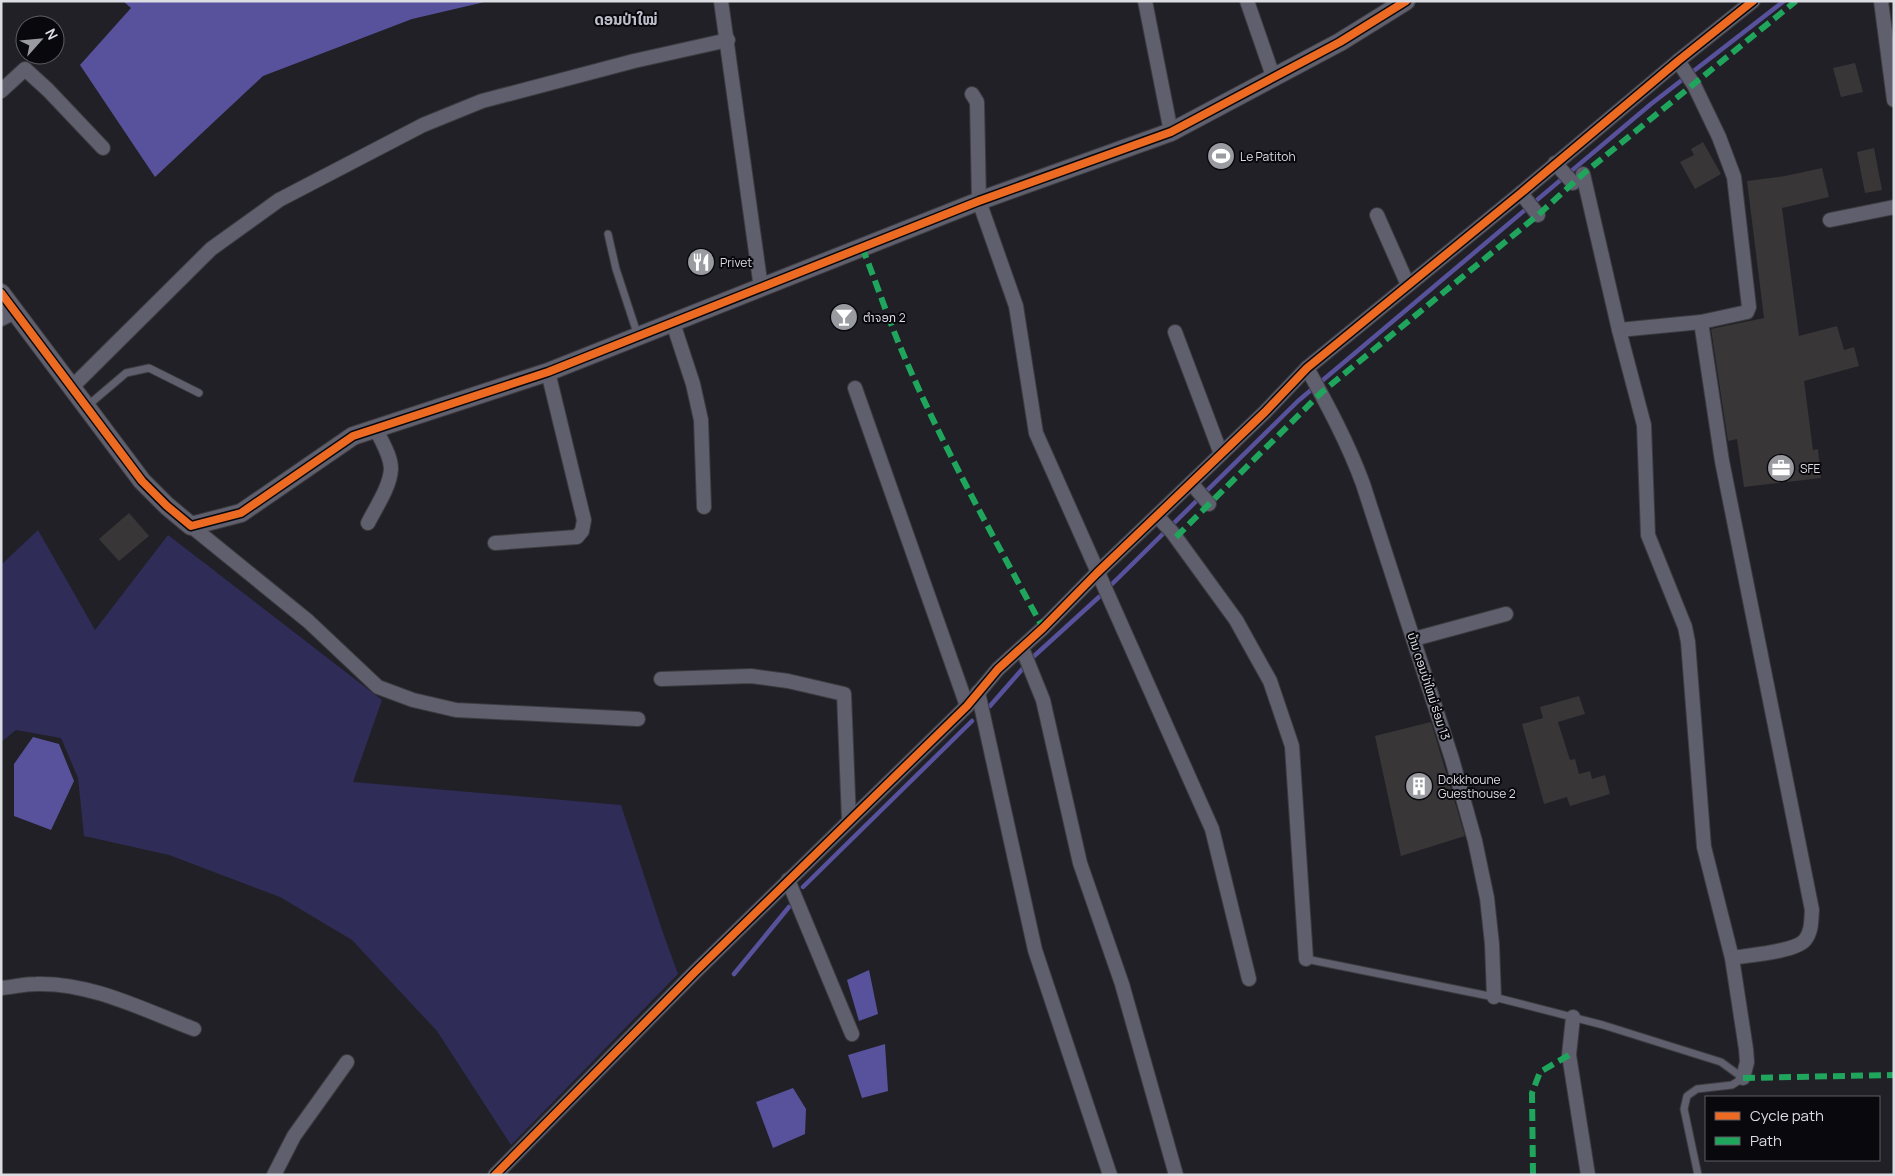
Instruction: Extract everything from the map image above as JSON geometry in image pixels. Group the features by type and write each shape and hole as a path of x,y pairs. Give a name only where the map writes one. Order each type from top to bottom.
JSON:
{"street":[{"path":"721,1 728,40 761,288"},
{"path":"1145,1 1171,132"},
{"path":"1247,1 1274,79"},
{"path":"191,526 242,513 353,436 548,372 862,246 1171,132 1274,79 1340,42 1406,1"},
{"path":"494,1175 695,972 967,706 998,670 1023,652 1097,573 1160,518 1200,494 1221,454 1272,406 1313,378 1408,285 1524,196 1564,174 1685,71 1753,1"},
{"path":"1881,1 1894,100"},
{"path":"71,388 211,249 279,200 423,125 482,101 634,61 728,40"},
{"path":"1,91 25,70 48,90 103,148"},
{"path":"1619,330 1701,322 1747,312 1749,307 1734,177 1719,137 1685,71"},
{"path":"972,94 977,102 980,201 1016,306 1036,433 1212,829 1249,979"},
{"path":"1584,174 1619,330 1644,425 1648,535 1685,627 1688,642 1704,847 1732,958 1746,1049 1747,1062 1743,1078"},
{"path":"1524,196 1537,214"},
{"path":"1830,220 1894,207"},
{"path":"1377,215 1408,285"},
{"path":"1,293 8,316 71,388 142,481 167,506 308,621 378,687 413,700 456,710 638,719"},
{"path":"1701,322 1722,461 1812,910 1811,928 1804,942 1789,948 1732,958"},
{"path":"673,323 693,384 701,420 704,507"},
{"path":"1175,332 1221,454"},
{"path":"495,543 577,537 582,531 584,520 548,372"},
{"name":"ບ້ານ ດອນປ່າໃຫມ່ ຮ່ອມ 13","path":"1313,378 1351,450 1452,759 1475,841 1487,898 1492,944 1494,997"},
{"path":"855,388 967,706"},
{"path":"368,523 388,482 391,468 388,455 376,429"},
{"path":"1160,518 1240,628 1270,681 1292,746 1306,959"},
{"path":"1414,639 1506,614"},
{"path":"1023,652 1043,700 1080,863 1122,984 1176,1175"},
{"path":"661,679 751,676 788,681 844,694 849,821"},
{"path":"978,692 1035,950 1110,1175"},
{"path":"788,880 852,1034"},
{"path":"1,988 36,984 61,985 99,993 194,1029"},
{"path":"1573,1017 1569,1055 1588,1175"},
{"path":"274,1175 294,1136 348,1062"}],"lane":[{"path":"608,234 616,269 638,337"},
{"path":"86,407 126,373 149,368 199,393"},
{"path":"1306,959 1494,997 1573,1017 1721,1062 1743,1078 1732,1085 1697,1089 1687,1096 1684,1109 1698,1175"}],"shaded area":[{"path":"123,1 489,1 412,19 263,76 155,177 80,65 131,8"},
{"path":"38,530 95,630 168,535 382,700 353,782 621,805 678,974 511,1145 437,1031 352,940 280,897 169,855 84,836 78,778 61,738 16,730 1,742 1,565"},
{"path":"33,737 59,744 74,781 51,830 14,816 14,764"},
{"path":"869,970 878,1014 859,1021 847,980"},
{"path":"885,1044 888,1091 862,1098 848,1055"},
{"path":"793,1088 806,1109 805,1134 773,1148 756,1102"}],"building":[{"path":"1855,63 1863,92 1841,97 1833,68"},
{"path":"1703,142 1721,174 1695,189 1680,162 1694,155 1691,149"},
{"path":"1874,148 1882,190 1865,193 1857,152"},
{"path":"1822,168 1829,197 1782,208 1799,336 1837,326 1844,350 1854,347 1859,366 1804,381 1813,450 1818,449 1821,478 1744,487 1737,439 1728,441 1711,329 1764,318 1747,181 1785,176"},
{"path":"129,513 149,536 119,561 99,539"},
{"path":"1579,696 1585,714 1558,722 1570,760 1575,759 1579,774 1590,771 1592,779 1605,775 1610,794 1570,806 1567,797 1544,804 1522,724 1543,718 1540,707"},
{"name":"Dokkhoune Guesthouse 2","path":"1431,722 1465,836 1401,856 1375,736"}],"waterway":[{"path":"1109,587 1298,401 1651,104 1784,1"},
{"path":"990,706 1032,658 1099,597"},
{"path":"803,887 972,721"},
{"path":"734,974 789,907"}],"marked path":[{"path":"1176,537 1322,392 1538,215 1583,174 1796,1"},
{"path":"862,247 897,339 930,413 966,486 1043,628"},
{"path":"1533,1175 1532,1093 1540,1072 1569,1055"},
{"path":"1743,1078 1894,1075"}],"cycle path":[{"path":"1,293 142,481 167,506 191,526 241,513 353,436 548,372 979,201 1171,132 1340,42 1406,1"},
{"path":"495,1175 695,972 967,706 998,669 1043,628 1097,573 1265,412 1307,368 1753,1"}],"place":[{"name":"Le Patitoh","path":"1221,156"},
{"name":"Privet","path":"701,262"},
{"name":"ຕຳຈອກ 2","path":"844,317"},
{"name":"SFE","path":"1781,468"},
{"name":"Dokkhoune Guesthouse 2","path":"1419,786"}],"district":[{"name":"ດອນປ່າໃໝ່","path":"626,19"}]}
